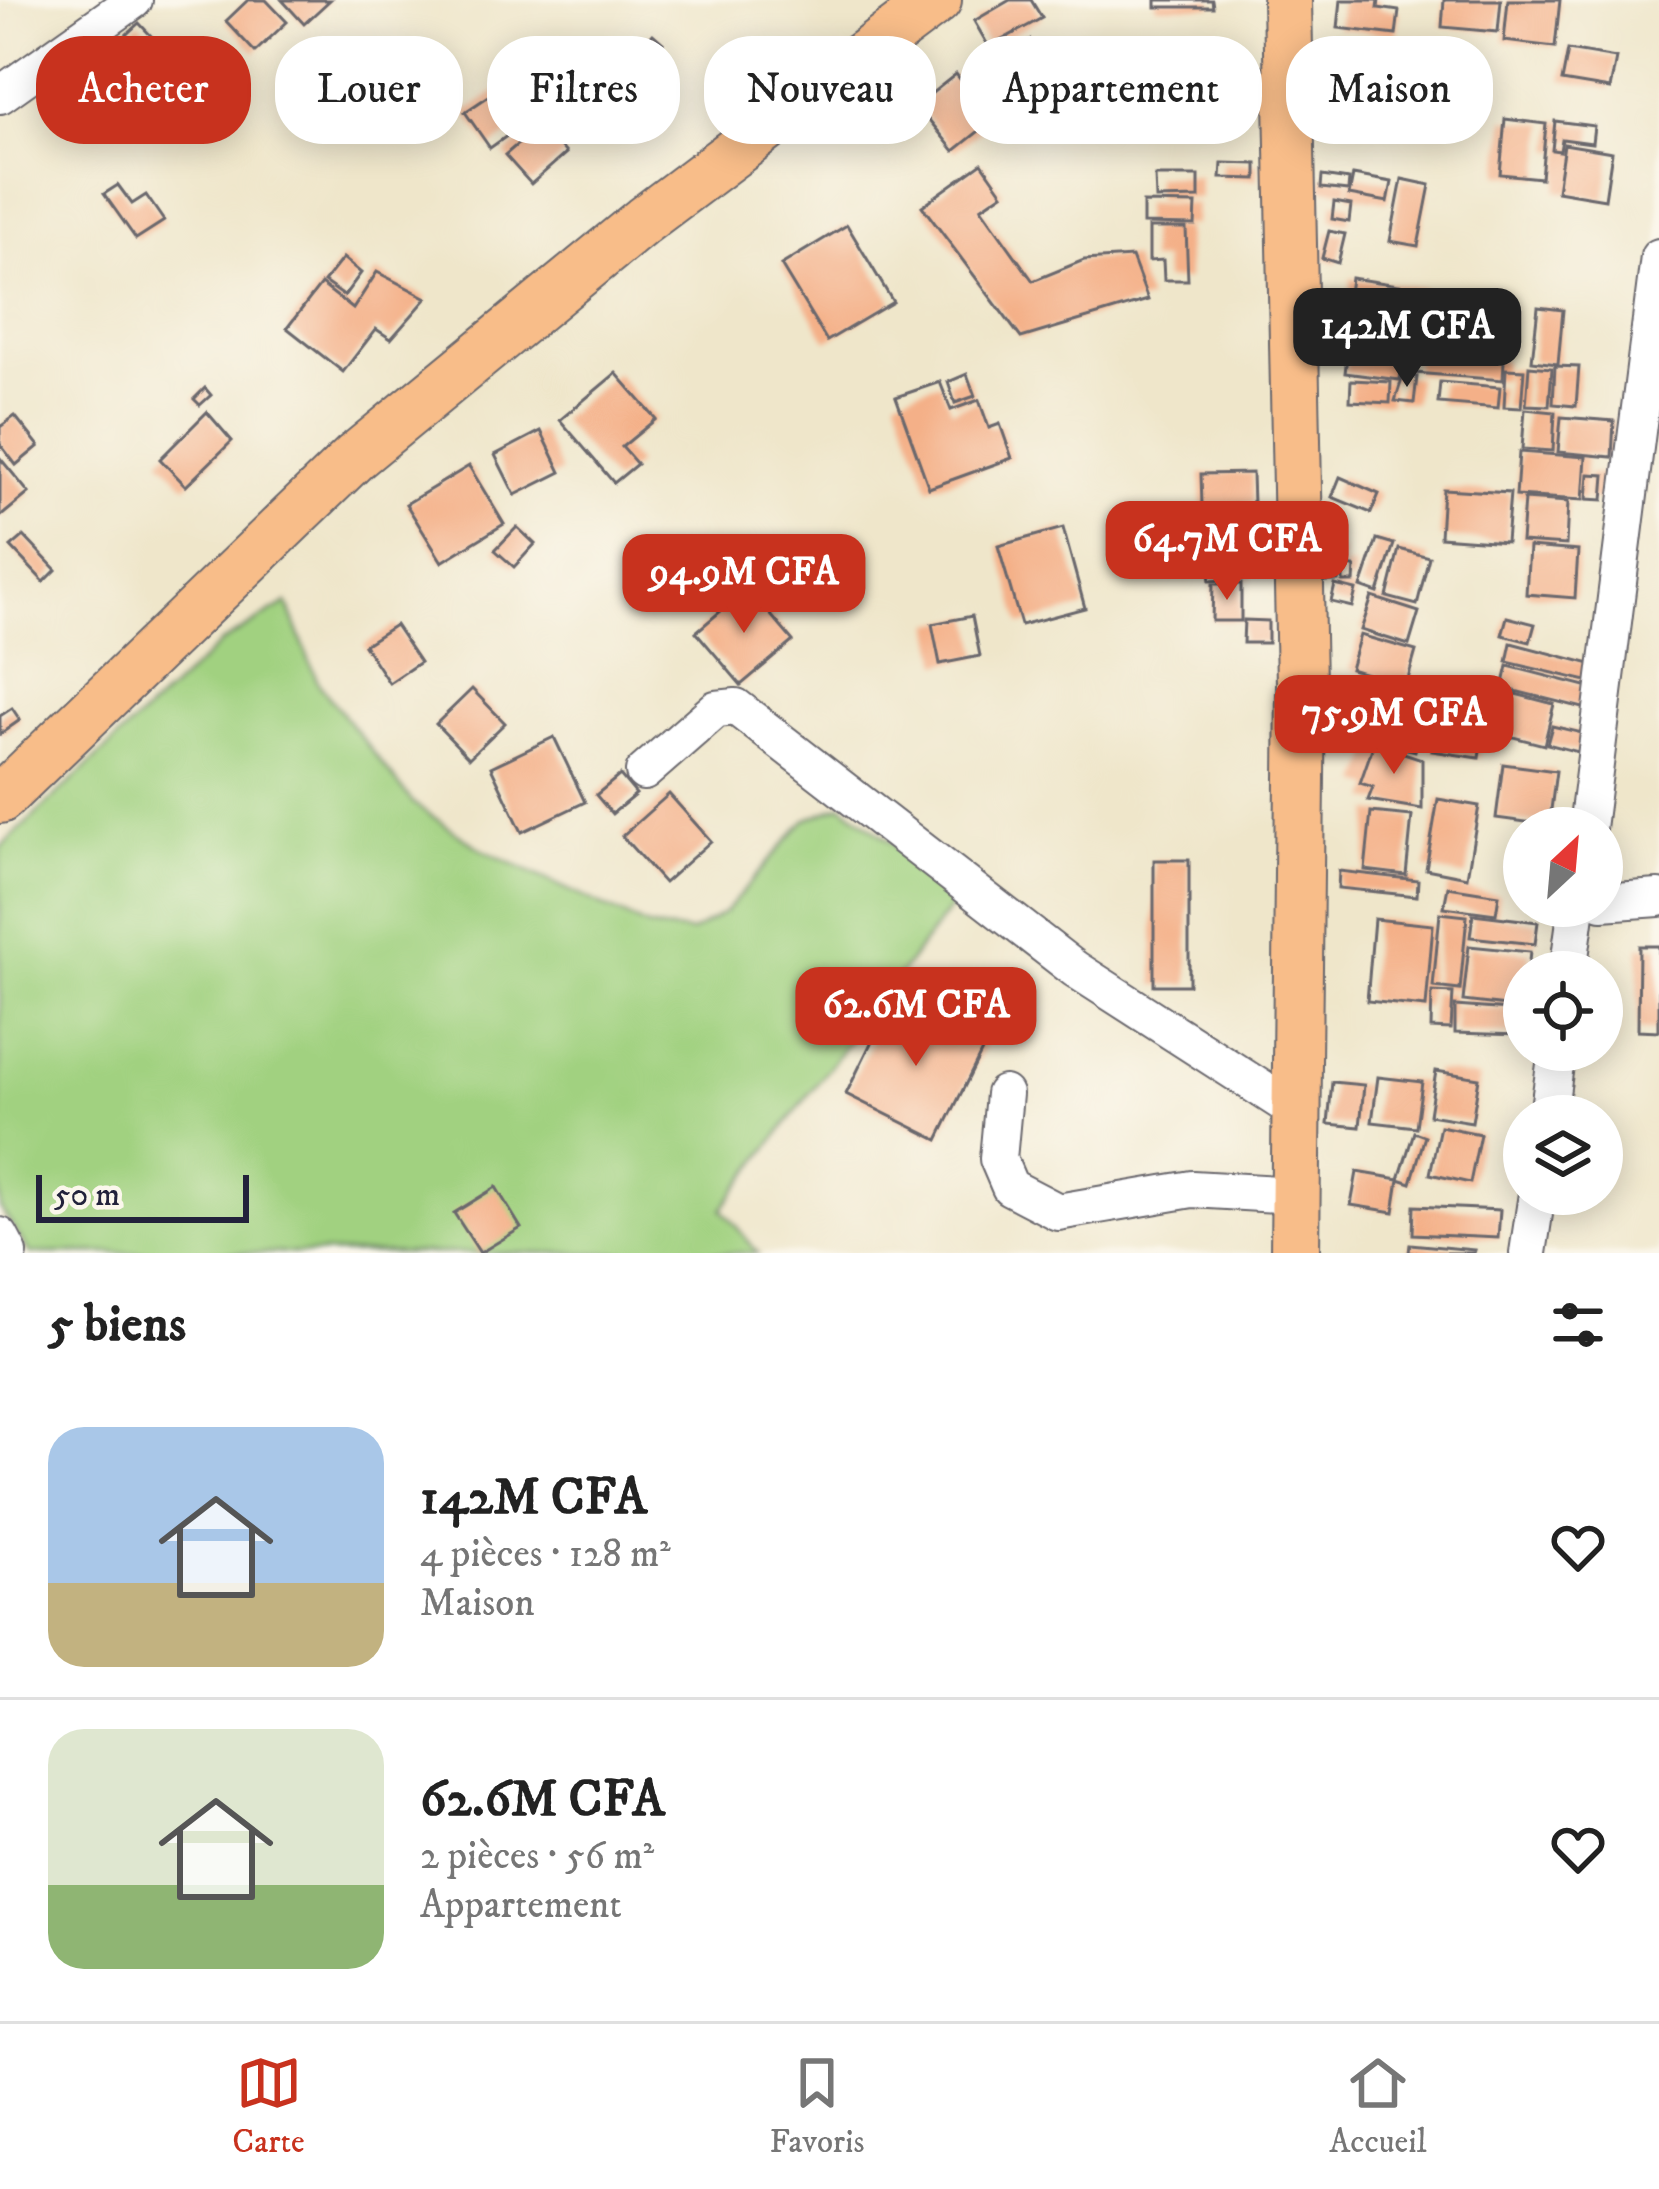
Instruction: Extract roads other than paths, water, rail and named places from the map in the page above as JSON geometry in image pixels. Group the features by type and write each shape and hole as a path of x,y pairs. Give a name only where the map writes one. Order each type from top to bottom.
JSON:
{"main road":[{"path":"0,799 355,457 644,220 937,0"},
{"path":"1287,0 1301,684 1300,1113 1294,1253"}],"street":[{"path":"0,95 134,0"},
{"path":"1591,807 1643,510 1659,257"},
{"path":"644,772 716,710 736,707 1075,969 1300,1113"},
{"path":"1623,901 1659,898"},
{"path":"1004,1094 998,1159 1010,1187 1058,1212 1192,1189 1296,1195"},
{"path":"1528,1253 1534,1215"},
{"path":"0,1236 9,1253"}]}
